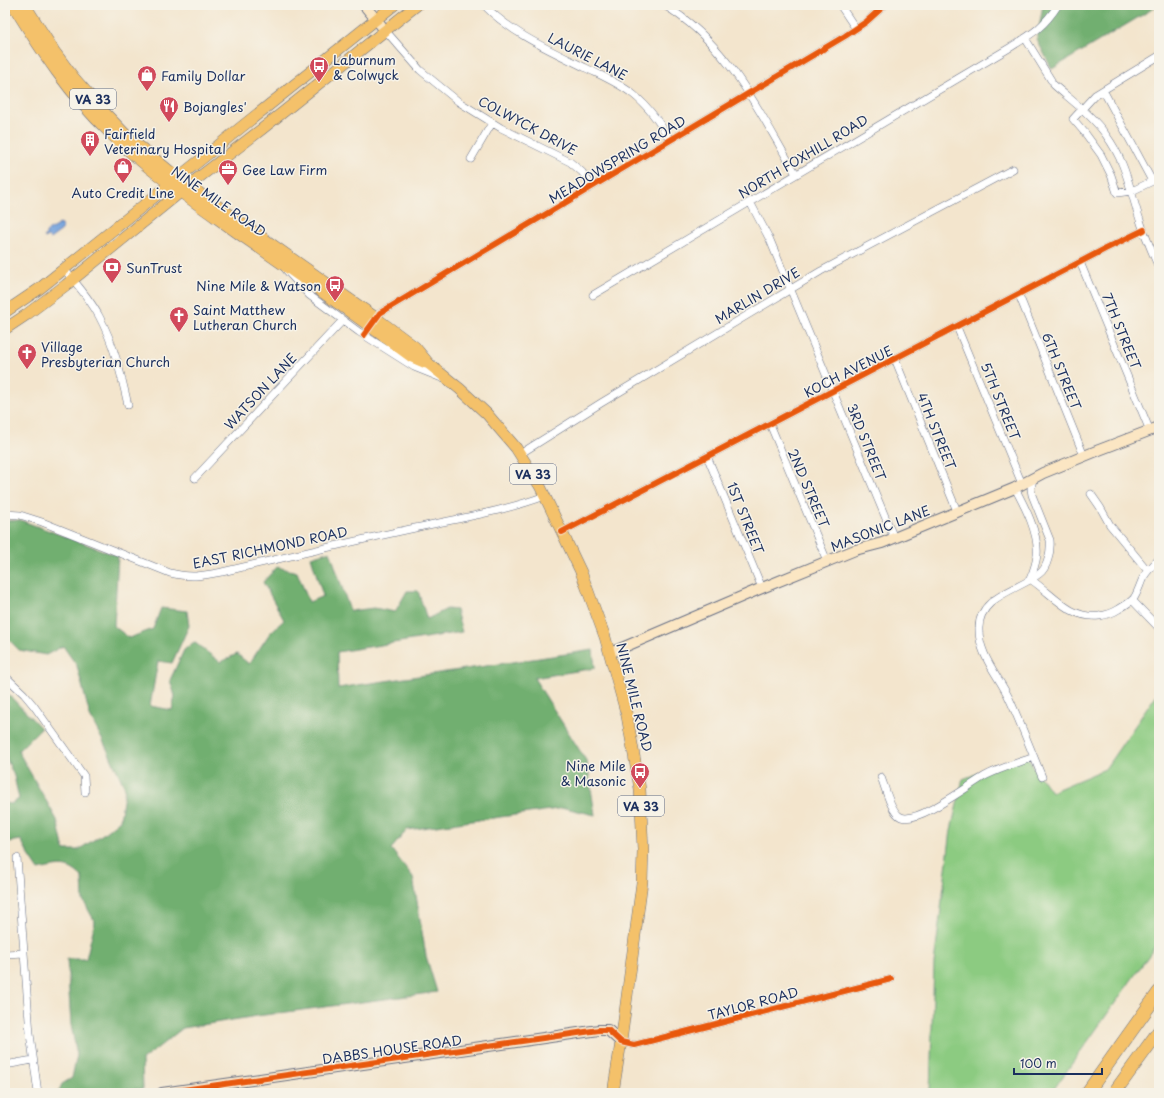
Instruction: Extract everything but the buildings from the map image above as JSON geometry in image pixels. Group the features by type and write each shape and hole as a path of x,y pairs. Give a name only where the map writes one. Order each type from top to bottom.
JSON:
{"highway":[{"path":"1086,1093 1159,992"},
{"path":"1114,1093 1159,1031"}],"main road":[{"name":"NINE MILE ROAD","path":"12,5 54,69 79,101 139,161 174,181 370,326"},
{"name":"NINE MILE ROAD","path":"25,5 58,55 87,93 128,137 174,181"},
{"name":"COLWYCK DRIVE","path":"364,5 385,30"},
{"path":"5,312 64,269 394,5"},
{"path":"5,329 73,279 417,5"},
{"path":"277,117 279,108 289,100 291,94 289,88"},
{"name":"NINE MILE ROAD","path":"185,189 281,263 370,326 415,347 429,364 487,414 520,454 535,477 581,572 610,653 627,716 636,759 640,789 643,850 642,882 613,1093"},
{"name":"MASONIC LANE","path":"610,653 762,588 855,550 882,543 1018,486 1043,473 1154,429"},
{"name":"DABBS HOUSE ROAD","path":"162,1093 599,1030 608,1030 621,1042"}],"street":[{"name":"LAURIE LANE","path":"484,5 506,24 531,41 604,76 628,90 648,108 670,140"},
{"path":"664,5 693,25 711,42 734,69 796,174"},
{"path":"840,5 856,28"},
{"name":"MEADOWSPRING ROAD","path":"370,326 380,314 866,22 885,5"},
{"name":"NORTH FOXHILL ROAD","path":"593,295 1026,38 1037,31 1058,5"},
{"name":"COLWYCK DRIVE","path":"385,30 406,55 436,85 492,123 570,162 582,172 592,186"},
{"path":"1026,38 1053,82 1079,111 1099,126 1113,145 1125,169 1144,230 1159,268"},
{"path":"1103,90 1156,180 1132,191 1117,194 1110,171 1086,134 1073,119 1095,95 1103,90 1159,56"},
{"path":"471,159 492,123"},
{"name":"MARLIN DRIVE","path":"520,454 790,289 873,243 1013,170"},
{"name":"3RD STREET","path":"750,202 770,240 894,538"},
{"name":"KOCH AVENUE","path":"562,532 1144,230"},
{"name":"7TH STREET","path":"1080,262 1154,429"},
{"path":"281,263 302,289 343,320 370,326 414,367 450,381"},
{"path":"64,269 73,279 98,315 112,344 119,364 128,405"},
{"name":"6TH STREET","path":"1019,295 1084,456"},
{"name":"WATSON LANE","path":"195,478 343,320"},
{"name":"5TH STREET","path":"957,327 1032,526 1037,544 1037,556 1030,579"},
{"name":"4TH STREET","path":"895,359 958,511"},
{"name":"2ND STREET","path":"770,424 827,562"},
{"name":"1ST STREET","path":"707,456 762,588"},
{"path":"1033,478 1031,489 1032,495 1049,536 1051,545 1047,562 1040,574 991,602 982,615 978,629 986,656 1008,698 1042,777"},
{"path":"1091,494 1110,525 1148,571"},
{"name":"EAST RICHMOND ROAD","path":"5,514 20,515 42,522 170,573 184,576 195,576 222,572 415,528 494,512 523,505 545,496"},
{"path":"1030,579 1042,587 1060,604 1069,609 1082,615 1097,616 1112,613 1132,600 1144,577 1159,559"},
{"path":"1132,600 1159,628"},
{"path":"5,676 34,706 84,776 86,792"},
{"path":"881,777 895,812 902,817 908,818 937,806 962,792 985,776 1034,757"},
{"path":"17,858 30,1034 38,1093"},
{"path":"5,954 24,953"},
{"name":"TAYLOR ROAD","path":"621,1042 634,1045 891,979"},
{"path":"5,1065 33,1060"}],"green space":[{"path":"1043,5 1159,5 1052,69 1037,40"},
{"path":"20,520 118,556 114,626 129,638 153,629 161,608 187,611 189,626 172,663 158,661 150,706 172,710 175,696 170,680 184,650 194,642 220,662 237,654 249,664 270,633 284,620 263,582 277,567 297,572 309,602 323,596 311,557 330,551 350,611 374,608 395,612 407,591 418,591 427,619 447,609 456,610 462,632 337,652 338,688 593,650 595,668 534,678 587,762 595,815 565,808 407,830 391,849 413,877 426,956 437,992 257,1016 183,1028 142,1060 143,1089 58,1093 62,1084 72,1078 77,1055 71,1025 67,959 86,959 95,922 83,900 82,877 77,872 62,866 39,870 21,840 9,842 5,847 5,803 11,804 19,799 14,776 5,755 5,693 8,694 41,728 18,751 57,820 64,850 78,850 103,834 120,820 125,788 90,716 77,666 63,646 46,655 19,650 5,636 5,521"},
{"path":"1159,691 1159,941 1051,1093 930,1093 934,964 951,830 963,779 1025,755 1051,792 1105,769"}],"water":[{"path":"60,224 62,230 50,239 48,237 45,238 44,236 47,234 46,232"}],"cycle path":[{"path":"364,335 380,313 845,36 866,22 885,5"},
{"path":"562,532 1144,230"},
{"path":"162,1093 599,1030 608,1030 621,1042 634,1045 891,979"}],"place":[{"name":"Laburnum & Colwyck","path":"319,83"},
{"name":"Family Dollar","path":"147,92"},
{"name":"Bojangles'","path":"169,123"},
{"name":"Fairfield Veterinary Hospital","path":"90,157"},
{"name":"Auto Credit Line","path":"123,184"},
{"name":"Gee Law Firm","path":"228,186"},
{"name":"SunTrust","path":"112,284"},
{"name":"Nine Mile & Watson","path":"335,302"},
{"name":"Saint Matthew Lutheran Church","path":"179,333"},
{"name":"Village Presbyterian Church","path":"27,370"},
{"name":"Nine Mile & Masonic","path":"640,789"}]}
